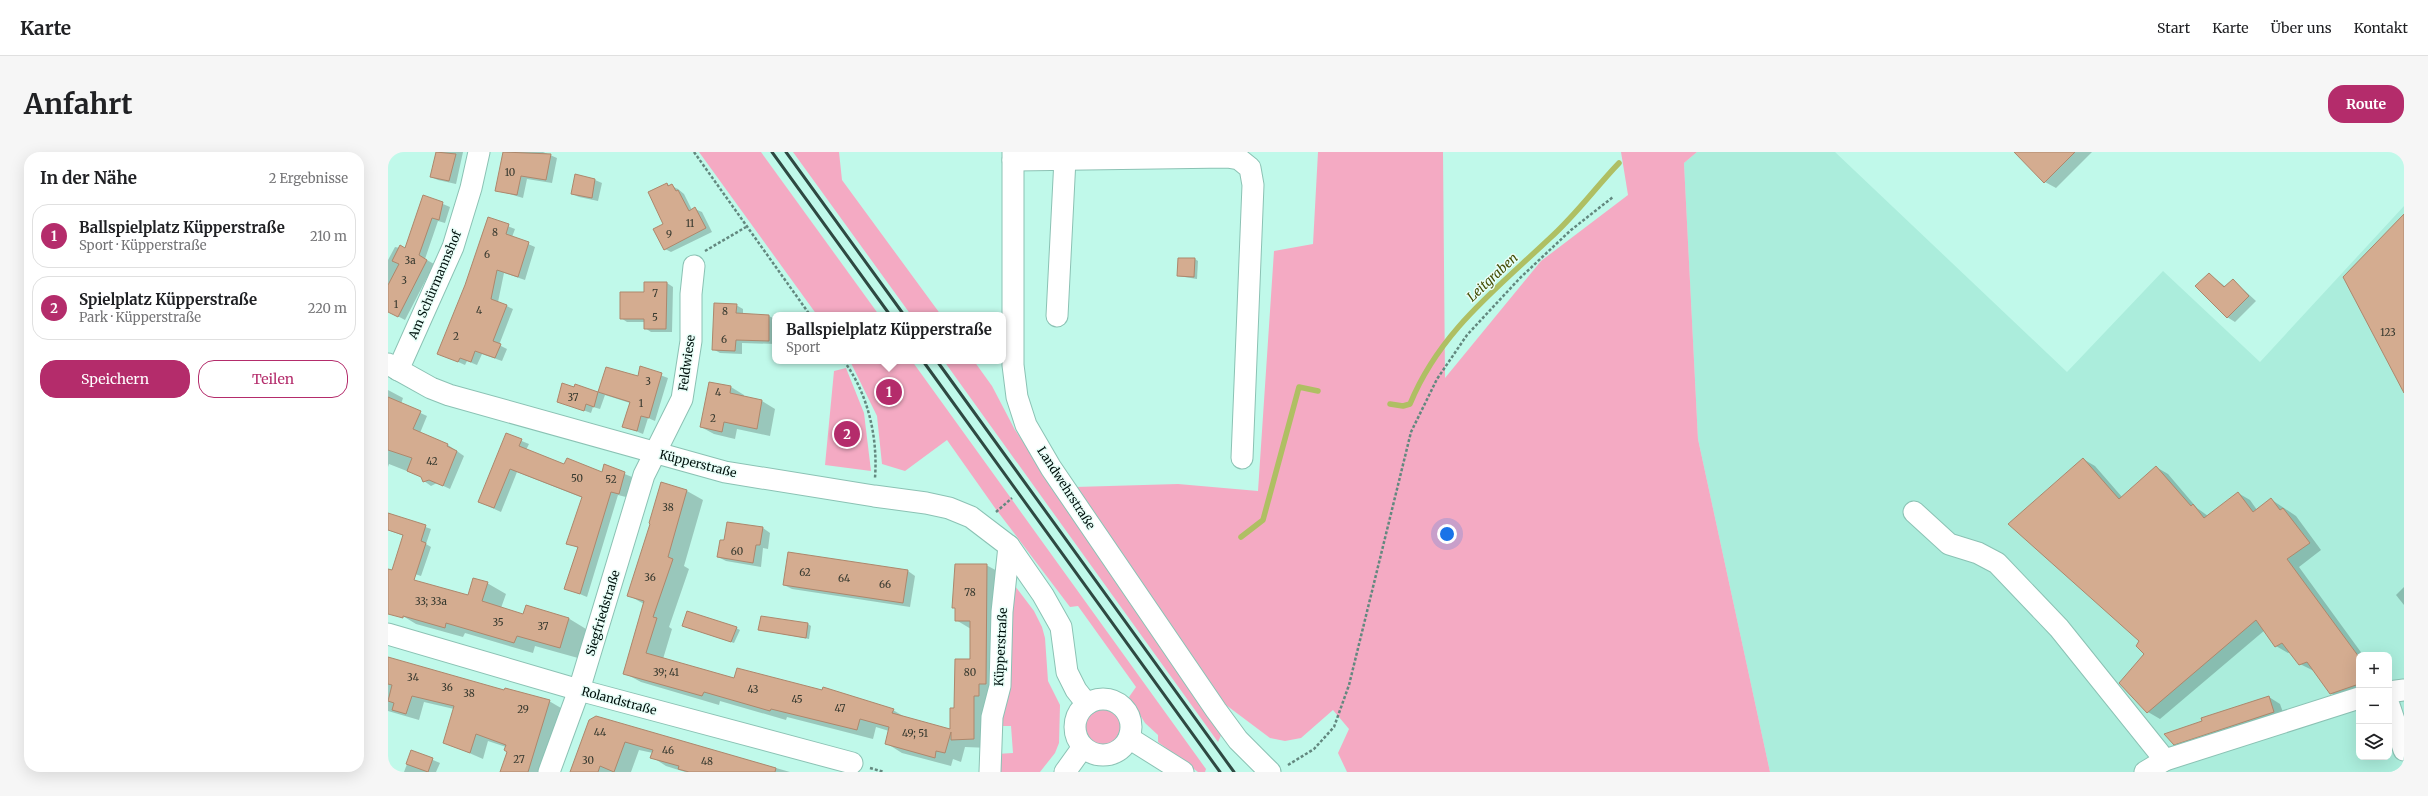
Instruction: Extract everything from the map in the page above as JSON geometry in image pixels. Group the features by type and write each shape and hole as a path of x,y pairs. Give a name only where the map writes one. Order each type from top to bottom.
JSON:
{"street":[{"name":"Am Schürmannshof","path":"393,367 453,247 471,188 479,152"},
{"path":"1013,156 1065,159 1227,157 1239,159 1250,168 1253,185 1242,458"},
{"name":"Landwehrstraße","path":"1013,156 1013,365 1017,397 1026,425 1051,468 1216,710 1238,740 1277,770"},
{"path":"1057,316 1065,159"},
{"name":"Feldwiese","path":"655,454 682,399 692,341 691,294 694,266"},
{"name":"Küpperstraße","path":"393,367 449,395 655,454 725,472 874,496 926,502 950,508 970,517 1009,546 1043,595 1061,627 1067,672 1076,690 1087,704"},
{"name":"Siegfriedstraße","path":"549,772 579,690 644,475 655,454"},
{"path":"1914,512 1949,544 1978,553 1997,564 2059,628 2165,760"},
{"name":"Küpperstraße","path":"990,772 992,717 1000,686 1002,612 1009,546"},
{"name":"Rolandstraße","path":"388,634 579,690 852,763"},
{"path":"2392,692 2404,690"},
{"path":"1103,699 1114,701 1123,707 1129,716 1132,727 1129,738 1123,747 1114,753 1103,756 1092,753 1083,747 1077,738 1074,727 1077,716 1087,704 1103,699"},
{"path":"2145,772 2165,760 2356,699"},
{"path":"2392,715 2404,750"},
{"path":"1129,738 1183,772"},
{"path":"1065,772 1083,747"}],"path":[{"path":"694,152 808,312"},
{"path":"1277,770 1314,749 1334,727 1349,685 1411,432 1437,379 1467,335 1520,278 1571,230 1614,197"},
{"path":"694,266 701,253 746,227"},
{"path":"846,364 852,373 871,417 876,462 874,496"},
{"path":"995,514 1012,498"}],"shaded area":[{"path":"699,152 761,152 877,312 815,312"},
{"path":"793,152 839,152 842,180 939,312 909,312"},
{"path":"1318,152 1443,152 1445,378 1541,261 1628,195 1621,152 1697,152 1684,163 1698,439 1770,772 1347,772 1338,753 1349,729 1333,710 1301,738 1285,741 1270,738 1218,699 1075,487 1178,484 1258,491 1274,251 1313,244"},
{"path":"1697,152 1835,152 2067,372 2163,271 2260,362 2404,206 2404,772 1770,772 1698,439 1684,163"},
{"path":"851,364 914,364 1206,769 1205,772 1198,772 1158,742 1158,735 1145,723 1129,697 1136,687 1078,606 1070,607 995,508 947,440 905,471 882,464 877,416"},
{"path":"946,364 976,364 992,386 1015,430 1223,731 1218,742"},
{"path":"846,368 864,413 871,471 825,465 834,371"},
{"path":"1015,586 1034,611 1042,627 1045,638 1048,681 1060,705 1059,743 1055,753 1040,772 996,772 996,754 1013,753 1011,726 997,726 1006,612"},
{"path":"1102,707 1117,713 1123,728 1117,743 1102,749 1087,743 1081,728 1087,713"}],"building":[{"path":"436,152 456,154 449,181 430,177"},
{"path":"503,152 551,154 546,180 521,176 517,195 495,191"},
{"path":"2014,152 2075,152 2044,183"},
{"path":"575,174 595,179 592,198 571,194"},
{"path":"667,183 668,186 672,184 676,191 678,190 689,211 695,207 706,228 664,250 653,229 663,224 648,192"},
{"path":"423,195 443,202 439,220 432,218 419,255 427,260 398,317 388,312 388,285 399,264 392,261 400,245 405,248"},
{"path":"2404,214 2404,393 2343,277"},
{"path":"488,217 509,224 506,234 529,242 518,277 497,270 491,299 507,305 493,341 501,344 495,358 475,351 471,362 460,358 458,362 437,354 465,285"},
{"path":"1178,258 1195,258 1194,277 1177,276"},
{"path":"2209,273 2224,287 2233,279 2249,296 2227,318 2195,286"},
{"path":"644,282 667,282 666,329 644,329 644,319 620,319 620,292 644,292"},
{"path":"714,303 737,304 736,313 769,315 769,341 736,340 735,351 712,350"},
{"path":"640,366 662,373 649,418 641,416 637,431 622,427 630,402 598,392 606,367 638,376"},
{"path":"709,382 731,386 730,393 762,400 757,429 724,422 722,432 700,427"},
{"path":"562,383 574,387 575,384 598,392 594,407 586,404 584,411 557,402"},
{"path":"388,397 421,411 413,429 448,444 447,446 457,451 443,486 429,480 423,482 421,477 407,471 412,458 388,450"},
{"path":"506,433 522,439 519,446 564,464 567,458 602,472 604,464 625,472 619,494 611,492 580,594 564,589 578,547 566,544 582,497 510,469 494,508 478,502"},
{"path":"2083,458 2119,499 2156,466 2191,506 2193,504 2204,518 2238,492 2253,512 2271,498 2280,510 2283,508 2310,543 2287,559 2356,653 2356,685 2330,694 2307,662 2299,665 2282,643 2275,647 2256,620 2147,713 2119,683 2144,654 2136,646 2139,641 2008,524"},
{"path":"661,482 687,490 668,557 673,559 653,617 657,618 646,653 734,678 737,668 822,690 823,687 894,709 892,713 950,729 950,708 954,708 955,659 970,659 970,621 955,621 955,608 952,608 955,564 987,564 986,684 979,684 979,696 974,696 974,739 951,740 951,732 945,753 936,751 935,758 885,744 889,727 860,719 857,730 771,709 770,711 704,692 702,696 623,674 644,601 627,596 650,524 649,523"},
{"path":"388,513 426,525 421,541 426,543 414,580 468,595 473,578 488,582 482,601 523,614 526,605 569,618 560,648 517,636 514,643 446,623 445,628 403,616 403,618 388,614 388,569 392,570 403,535 388,530"},
{"path":"727,522 763,527 760,545 756,545 753,563 717,557 720,540 724,540"},
{"path":"788,552 908,570 903,603 783,585"},
{"path":"687,611 737,627 731,642 682,626"},
{"path":"761,616 808,623 806,638 758,630"},
{"path":"388,657 504,690 505,688 550,700 528,772 500,772 507,752 504,750 506,745 476,734 470,753 443,743 454,706 412,696 406,714 392,710 394,703 388,701 392,685 388,684"},
{"path":"2269,696 2274,712 2174,745 2164,734 2202,721 2201,718"},
{"path":"596,716 776,768 775,772 689,772 678,769 679,766 650,758 653,750 625,742 614,772 600,766 598,772 570,772 589,720"},
{"path":"411,750 433,758 428,772 406,764"}],"waterway":[{"name":"Leitgraben","path":"1390,404 1403,406 1410,404 1422,379 1452,334 1488,295 1568,221 1619,163"},
{"name":"Leitgraben","path":"1241,537 1263,520 1299,387 1318,391"}],"railway":[{"path":"772,152 888,312"},
{"path":"786,152 902,312"},
{"path":"925,364 1220,772"},
{"path":"939,364 1234,772"}],"place":[{"name":"Ballspielplatz Küpperstraße","path":"889,392"},
{"name":"Spielplatz Küpperstraße","path":"847,434"}]}
